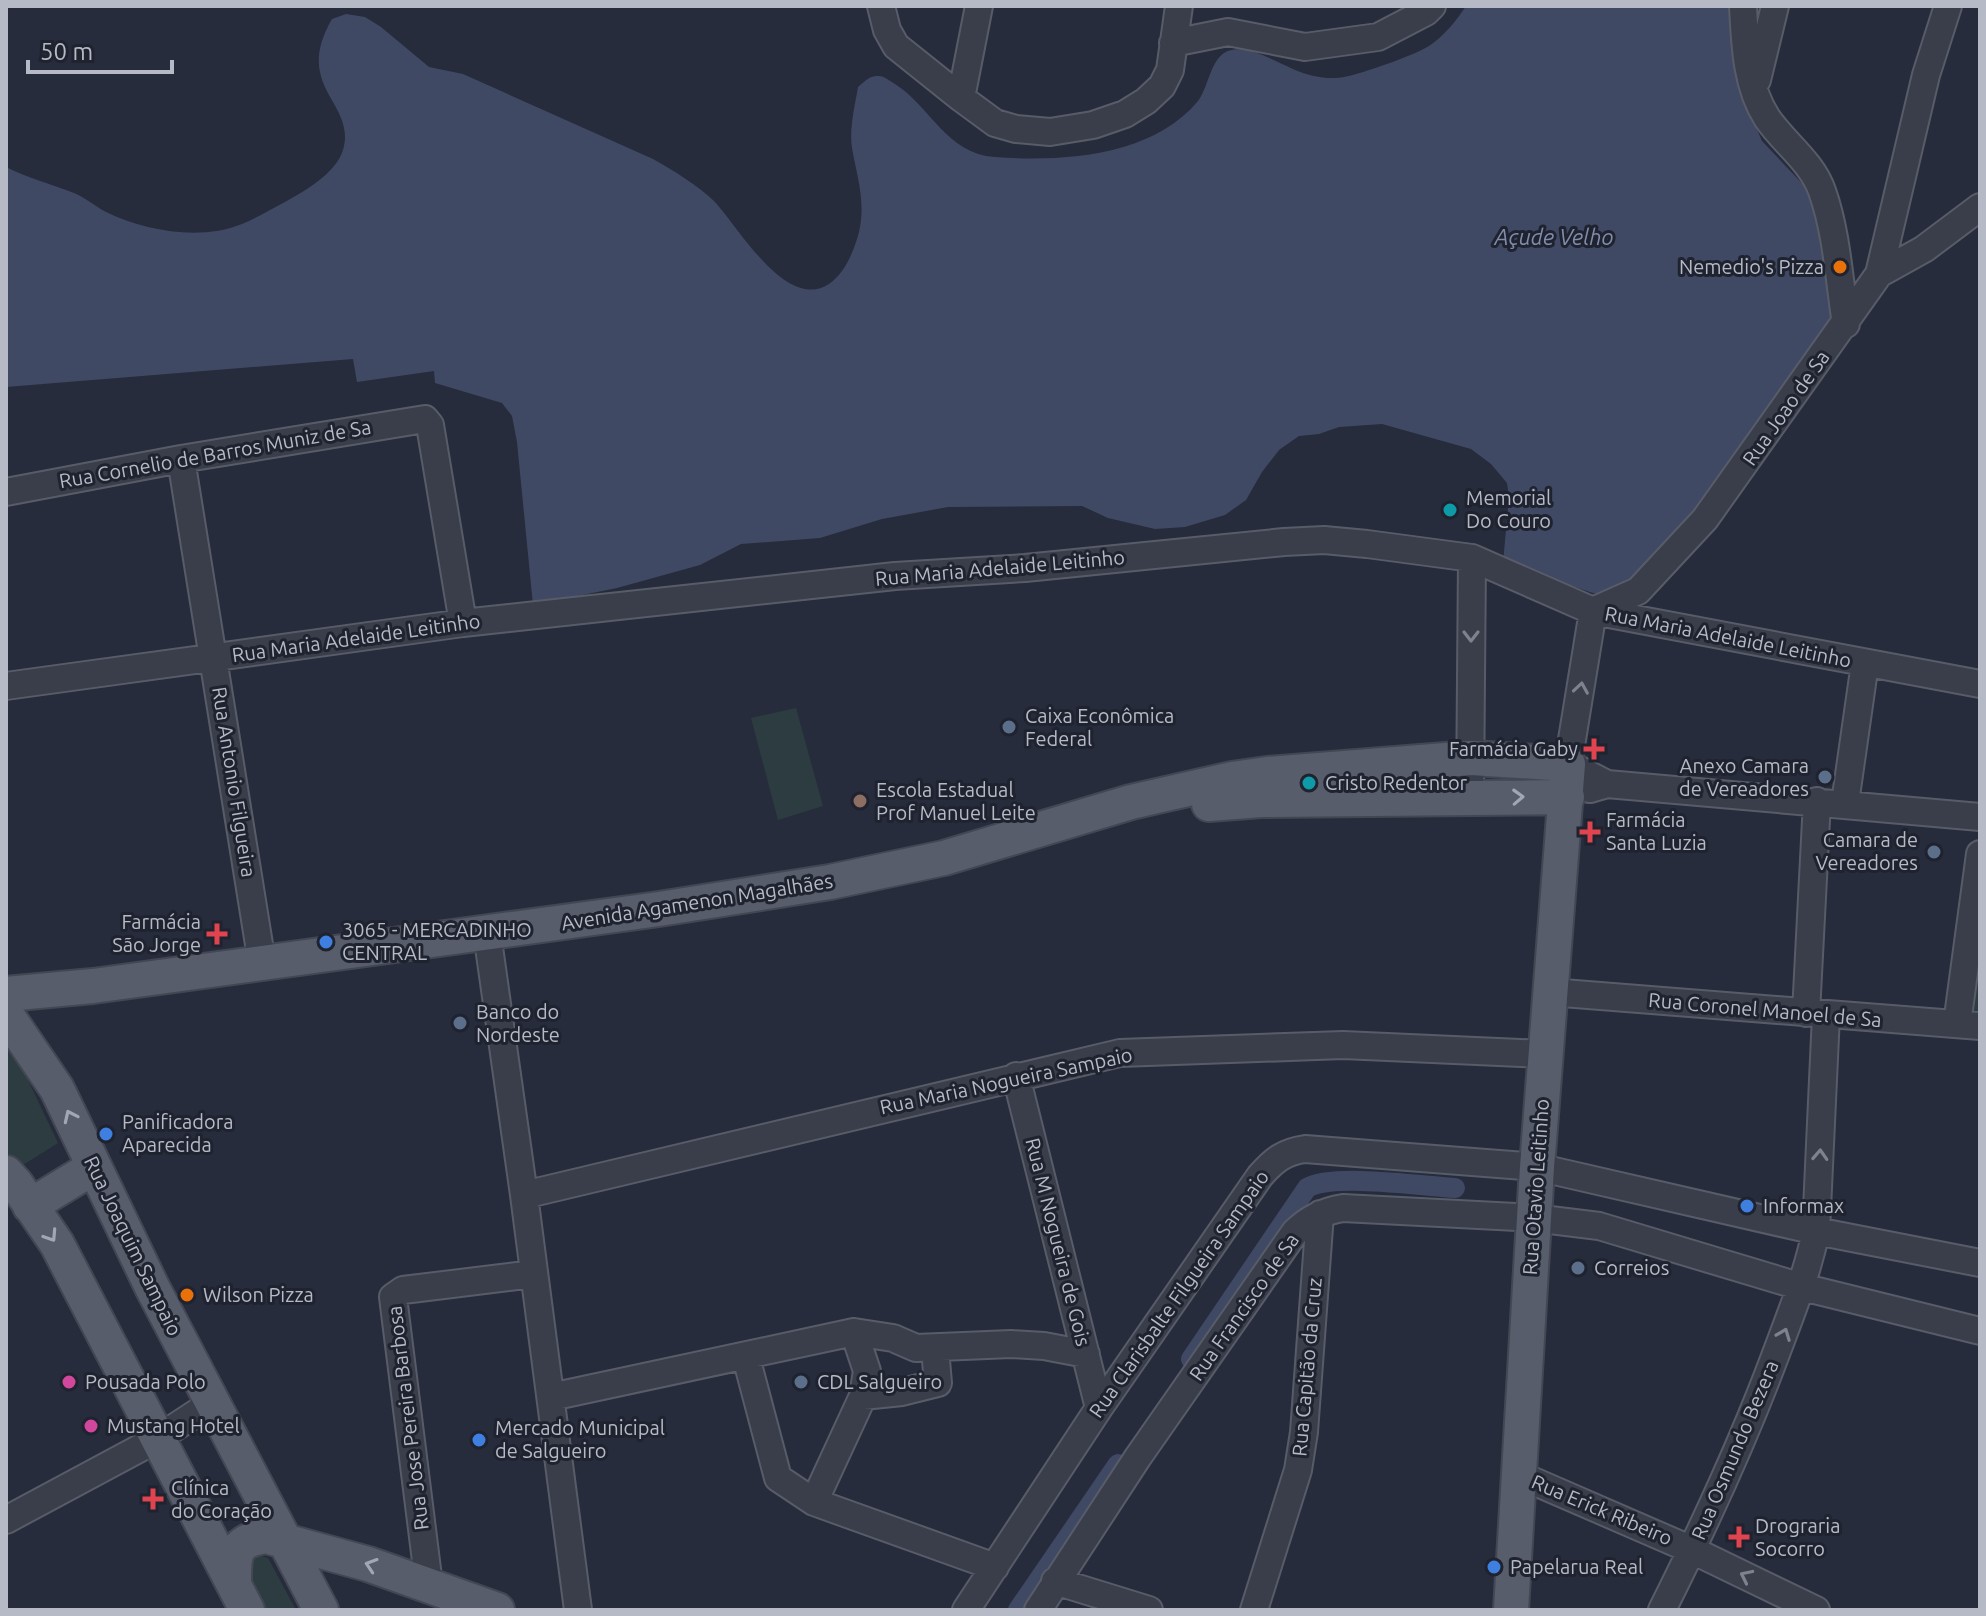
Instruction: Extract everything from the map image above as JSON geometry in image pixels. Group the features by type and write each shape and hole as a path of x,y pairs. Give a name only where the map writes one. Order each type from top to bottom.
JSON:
{"main road":[{"name":"Avenida Agamenon Magalhães","path":"1310,785 1391,764 1471,758 1568,781"},
{"path":"1391,764 1395,799"},
{"name":"Avenida Agamenon Magalhães","path":"93,986 659,909 844,879 944,858 1196,786 1267,774 1310,785 1395,799 1470,798 1568,781"},
{"name":"Rua Otavio Leitinho","path":"1511,1610 1537,1167 1568,781"},
{"path":"6,994 93,986"},
{"path":"6,1014 93,986"},
{"name":"Rua Joaquim Sampaio","path":"6,1014 57,1089 152,1287 321,1610"},
{"path":"30,1206 94,1167"},
{"path":"6,1173 57,1244 241,1597"},
{"path":"241,1597 234,1555 250,1539 266,1536 286,1539 497,1610"}],"street":[{"path":"881,6 887,30 896,46 961,98 995,123 1016,129 1050,132 1093,125 1125,114 1162,86 1170,70 1179,6"},
{"path":"961,98 979,6"},
{"path":"1173,43 1228,32 1305,47 1378,37 1432,6"},
{"path":"1743,6 1754,90 1768,120 1810,168 1821,189 1831,225 1846,324"},
{"path":"1754,90 1775,6"},
{"path":"1879,274 1926,75 1948,6"},
{"name":"Rua Joao de Sa","path":"1593,611 1638,591 1705,519 1879,274 1924,249 1980,207"},
{"name":"Rua Cornelio de Barros Muniz de Sa","path":"6,492 181,459 425,419 430,425 463,623"},
{"name":"Rua Antonio Filgueira","path":"181,459 262,963"},
{"name":"Rua Maria Adelaide Leitinho","path":"6,686 463,623 895,576 1025,568 1324,540 1472,558 1593,611 1980,684"},
{"path":"1470,798 1472,558"},
{"path":"1593,611 1568,781 1980,817"},
{"path":"1845,803 1865,663"},
{"name":"Rua Osmundo Bezera","path":"1662,1610 1751,1420 1802,1287 1816,1231 1817,801"},
{"path":"1968,1025 1980,854"},
{"path":"487,933 578,1610"},
{"name":"Rua Coronel Manoel de Sa","path":"1550,992 1968,1025"},
{"name":"Rua Maria Nogueira Sampaio","path":"524,1195 1120,1053 1343,1045 1545,1054"},
{"name":"Rua M Nogueira de Gois","path":"1016,1076 1099,1408"},
{"name":"Rua Clarisbalte Filgueira Sampaio","path":"966,1610 1099,1408 1260,1176 1274,1159 1288,1152 1305,1149 1537,1167 1816,1231 1980,1263"},
{"path":"1320,1214 1343,1208 1575,1222 1630,1233 1802,1287 1980,1331"},
{"name":"Rua Francisco de Sa","path":"1038,1610 1138,1457 1295,1232 1320,1214"},
{"name":"Rua Capitão da Cruz","path":"1254,1610 1300,1457 1320,1214"},
{"name":"Rua Jose Pereira Barbosa","path":"429,1585 393,1297 403,1290 533,1274"},
{"path":"551,1397 854,1332 893,1338 916,1348 1011,1344 1086,1354"},
{"path":"814,1502 863,1396 867,1371 854,1332"},
{"path":"863,1396 902,1392 938,1383 935,1349"},
{"path":"746,1357 778,1478 814,1502 995,1567"},
{"path":"6,1520 157,1439 212,1403"},
{"name":"Rua Erick Ribeiro","path":"1517,1474 1692,1550 1816,1610"},
{"path":"1055,1581 1149,1610"}],"shaded area":[{"path":"796,708 823,806 778,820 751,718"},
{"path":"1980,887 1980,1015 1975,1015 1967,1002"},
{"path":"6,1034 58,1143 23,1165 6,1152"},
{"path":"259,1555 268,1558 296,1610 257,1610 240,1576 247,1559"}],"water":[{"name":"Açude Velho","path":"1466,6 1737,6 1750,113 1762,141 1814,196 1833,296 1829,326 1755,433 1678,534 1643,572 1605,597 1503,563 1509,497 1507,483 1491,464 1471,449 1382,424 1339,427 1319,434 1299,436 1279,450 1246,500 1225,515 1185,527 1155,529 1108,518 1082,506 948,507 882,519 820,538 741,544 700,565 617,588 533,605 512,416 502,403 435,383 434,371 357,382 353,359 6,387 6,167 83,197 122,219 156,229 209,232 248,222 310,187 327,174 343,150 345,133 342,119 322,78 319,62 322,42 332,19 346,14 365,17 381,27 429,67 463,74 669,168 714,201 749,245 780,276 796,286 813,289 829,284 840,274 852,254 859,232 861,200 851,141 852,125 858,87 870,77 881,76 895,84 951,138 978,154 1020,158 1076,156 1131,145 1179,120 1198,101 1213,66 1228,51 1238,49 1259,54 1314,76 1344,77 1388,64 1429,46 1449,28"}],"waterway":[{"path":"1191,1359 1307,1188 1336,1181 1455,1188"},
{"path":"1018,1610 1118,1464"}],"place":[{"name":"Nemedio's Pizza","path":"1840,267"},
{"name":"Memorial Do Couro","path":"1450,510"},
{"name":"Caixa Econômica Federal","path":"1009,727"},
{"name":"Farmácia Gaby","path":"1594,749"},
{"name":"Anexo Camara de Vereadores","path":"1825,777"},
{"name":"Cristo Redentor","path":"1309,783"},
{"name":"Escola Estadual Prof Manuel Leite","path":"860,801"},
{"name":"Farmácia Santa Luzia","path":"1590,832"},
{"name":"Camara de Vereadores","path":"1934,852"},
{"name":"Farmácia São Jorge","path":"217,934"},
{"name":"3065 - MERCADINHO CENTRAL","path":"326,942"},
{"name":"Banco do Nordeste","path":"460,1023"},
{"name":"Panificadora Aparecida","path":"106,1134"},
{"name":"Informax","path":"1747,1206"},
{"name":"Correios","path":"1578,1268"},
{"name":"Wilson Pizza","path":"187,1295"},
{"name":"Pousada Polo","path":"69,1382"},
{"name":"CDL Salgueiro","path":"801,1382"},
{"name":"Mustang Hotel","path":"91,1426"},
{"name":"Mercado Municipal de Salgueiro","path":"479,1440"},
{"name":"Clínica do Coração","path":"153,1499"},
{"name":"Drograria Socorro","path":"1739,1537"},
{"name":"Papelarua Real","path":"1494,1567"}]}
